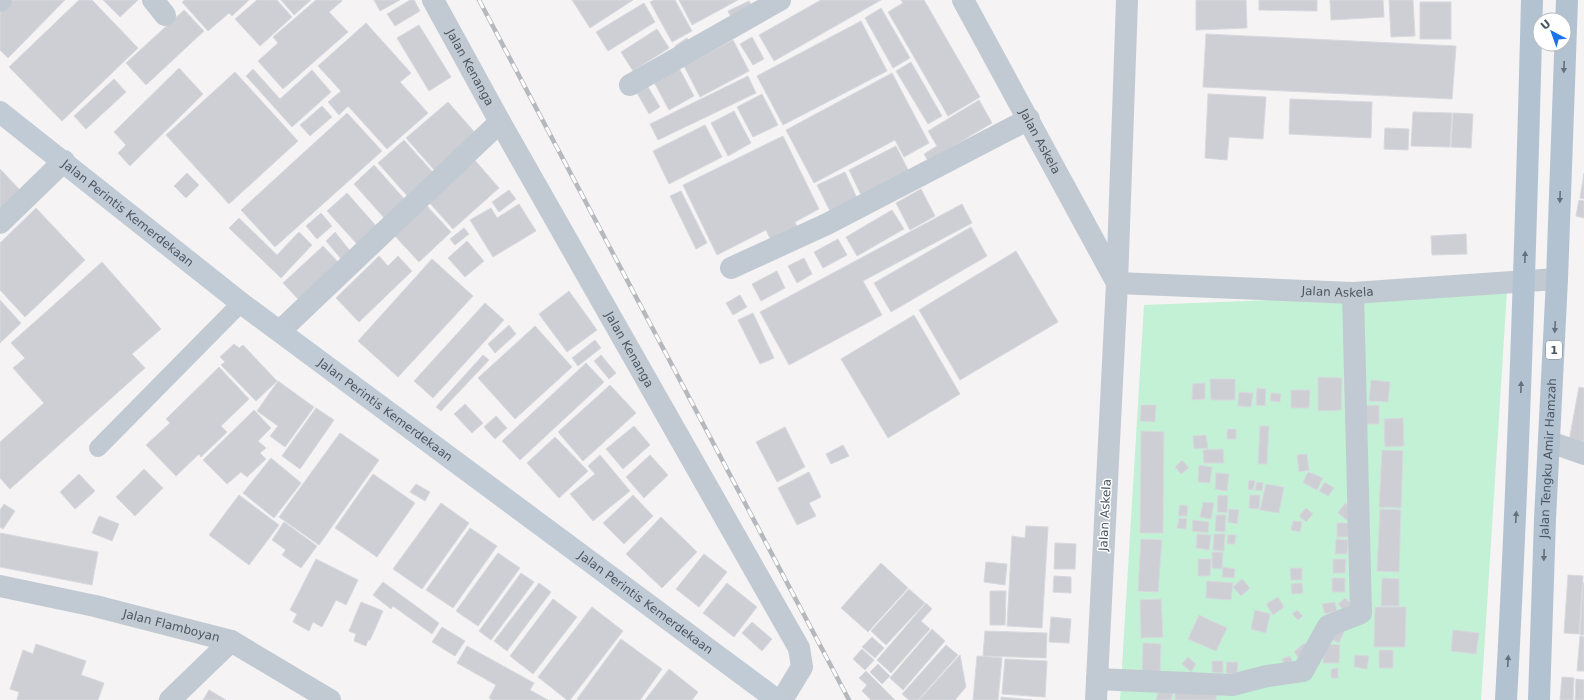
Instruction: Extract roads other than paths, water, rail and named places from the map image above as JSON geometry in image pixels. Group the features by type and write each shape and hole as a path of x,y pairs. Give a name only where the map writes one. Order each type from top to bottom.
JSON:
{"main road":[{"path":"1506,700 1516,517 1525,282 1532,0"},
{"name":"Jalan Tengku Amir Hamzah","path":"1539,700 1545,519 1557,279 1567,0"}],"street":[{"name":"Jalan Kenanga","path":"433,0 500,122 799,648 802,667 782,700"},
{"path":"630,85 780,0"},
{"name":"Jalan Askela","path":"963,0 1117,283"},
{"name":"Jalan Askela","path":"1097,690 1117,283 1127,0"},
{"name":"Jalan Perintis Kemerdekaan","path":"0,112 242,303 777,700"},
{"path":"731,268 827,224 1029,119"},
{"path":"280,331 500,122"},
{"path":"0,223 64,162"},
{"name":"Jalan Askela","path":"1117,283 1353,293 1557,279"},
{"path":"1097,690 1232,685 1267,676 1303,671 1328,626 1361,613 1353,293"},
{"path":"1550,442 1584,454"},
{"name":"Jalan Flamboyan","path":"0,586 95,606 231,641 330,700"},
{"path":"170,700 231,641"}],"lane":[{"path":"98,448 242,303"}],"railway":[{"path":"479,0 849,700"}]}
